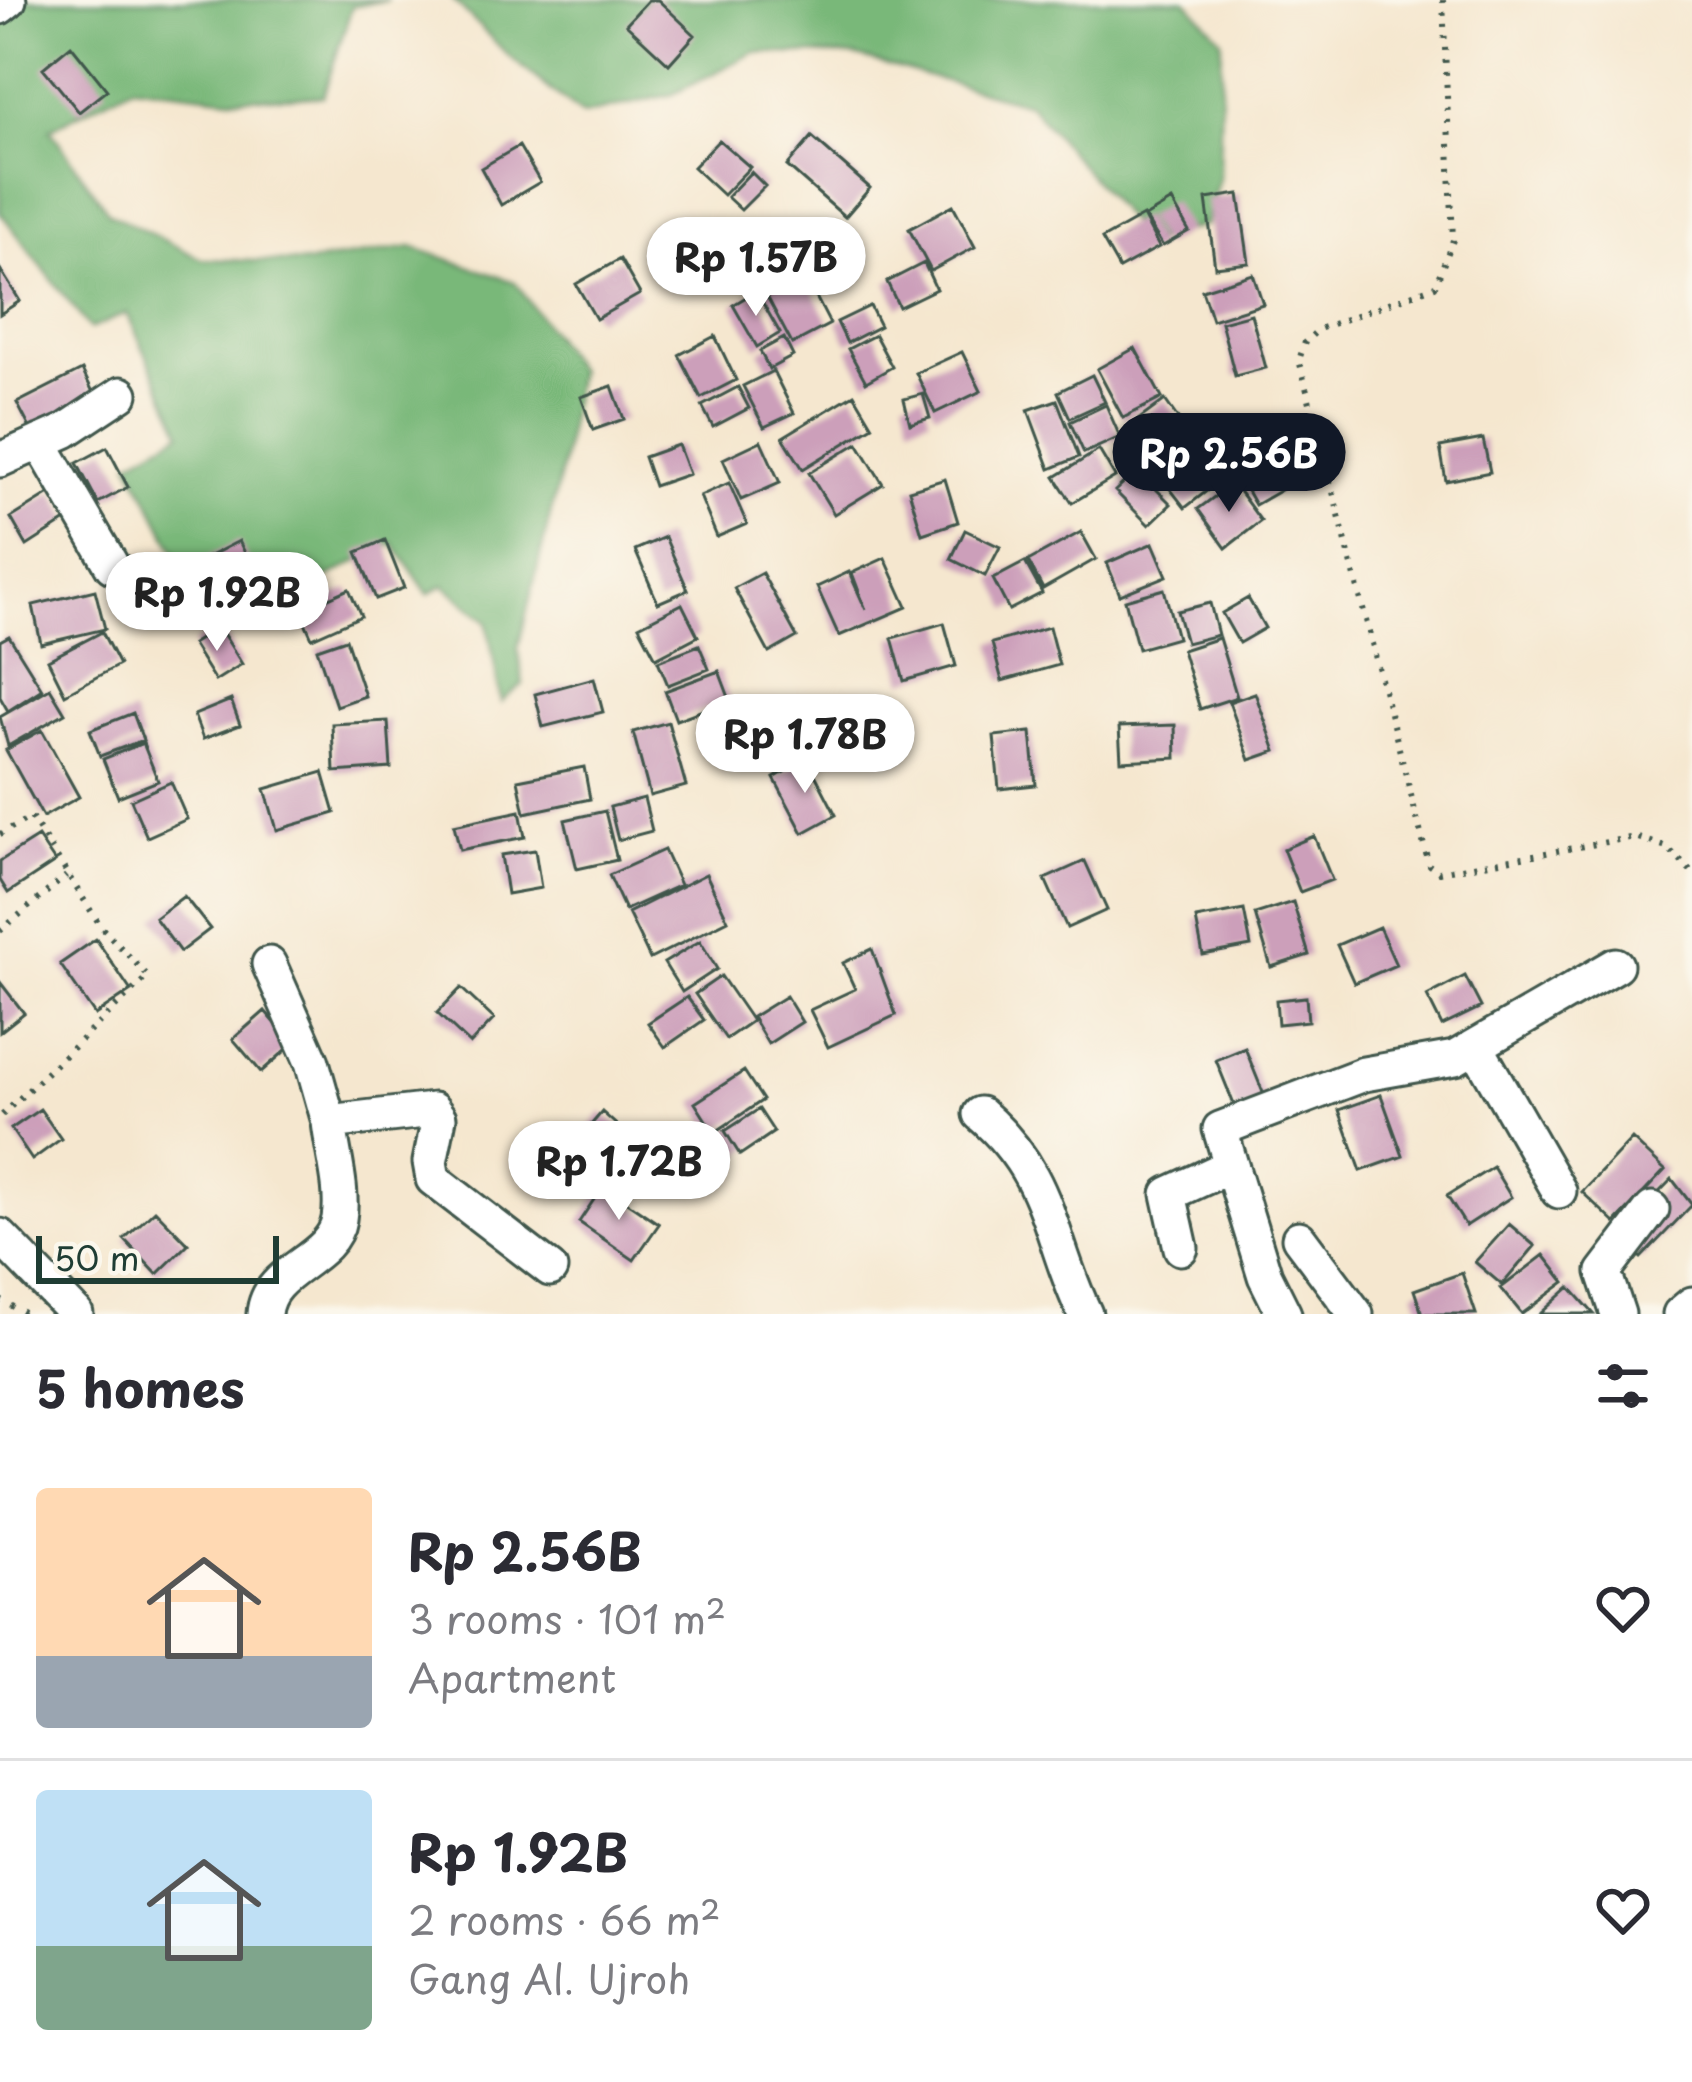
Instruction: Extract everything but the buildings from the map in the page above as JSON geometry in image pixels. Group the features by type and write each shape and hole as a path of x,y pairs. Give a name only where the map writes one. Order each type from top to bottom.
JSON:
{"street":[{"path":"0,8 9,0"},
{"path":"1,456 40,442 121,394"},
{"path":"40,442 112,566"},
{"path":"264,1314 270,1290 332,1235 339,1218 329,1122 312,1061 269,964"},
{"path":"1284,1314 1265,1276 1220,1129 1364,1073 1444,1061 1477,1048 1616,965"},
{"path":"1477,1048 1559,1190"},
{"path":"329,1122 433,1110 439,1118 430,1162 433,1179 550,1268"},
{"path":"980,1114 1017,1150 1038,1185 1085,1314"},
{"path":"1181,1248 1169,1194 1230,1166"},
{"path":"1618,1314 1604,1272 1652,1209"},
{"path":"0,1236 76,1314"},
{"path":"1299,1238 1356,1314"},
{"path":"1680,1314 1692,1304"}],"path":[{"path":"1444,0 1453,240 1448,262 1435,286 1319,329 1305,342 1300,360 1429,865 1439,872 1635,837 1667,847 1692,873"},
{"path":"0,834 31,817 102,928 148,976 0,1118"},
{"path":"0,931 67,875"},
{"path":"0,1300 26,1314"}],"green space":[{"path":"0,0 388,0 352,6 323,96 231,98 133,86 50,129 109,213 202,259 308,263 412,247 515,282 577,370 562,466 518,648 523,684 501,702 487,621 444,585 428,594 393,543 321,581 326,596 278,622 258,592 209,617 129,462 182,432 127,313 90,329 0,212"},
{"path":"453,0 1186,0 1222,39 1219,178 1205,225 1147,243 1029,104 854,56 755,52 673,94 582,115 511,58"}]}
